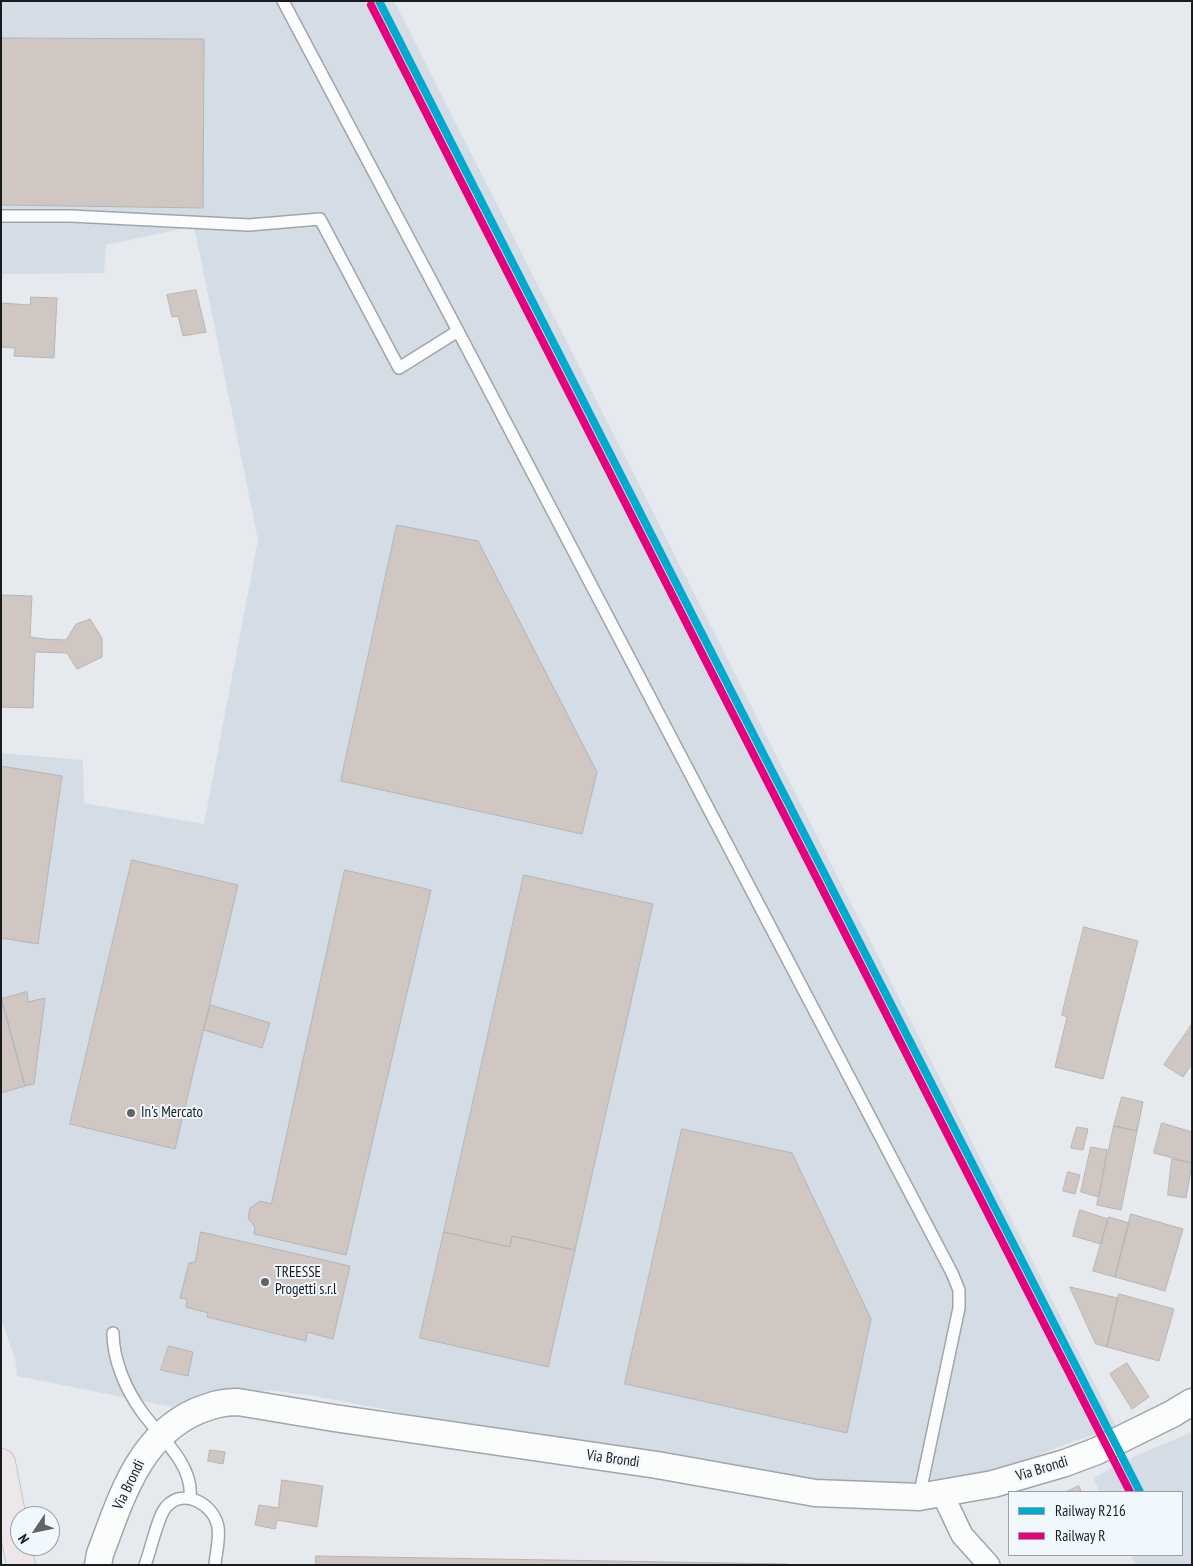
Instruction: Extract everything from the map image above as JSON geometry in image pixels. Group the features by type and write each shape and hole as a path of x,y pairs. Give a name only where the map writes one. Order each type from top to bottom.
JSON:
{"main road":[{"path":"1,1463 21,1565"}],"street":[{"name":"Via Brondi","path":"96,1561 131,1476 145,1454 160,1436 191,1414 222,1402 238,1402 334,1418 657,1465 815,1494 931,1495 993,1484 1073,1460 1097,1451 1192,1402"},
{"path":"931,1495 989,1565"}],"lane":[{"path":"283,1 938,1246 959,1290 959,1308 931,1495"},
{"path":"1,216 71,216 249,225 320,219 399,368 458,331"},
{"path":"114,1333 115,1355 124,1380 141,1410 185,1467 190,1484 190,1498"},
{"path":"146,1565 164,1510 175,1500 190,1498 197,1500 206,1507 218,1524 219,1536 215,1565"}],"shaded area":[{"path":"1,1 394,1 1117,1428 1074,1441 990,1474 897,1491 630,1456 314,1396 269,1390 223,1404 203,1413 17,1376 15,1359 1,1319 1,753 83,760 84,803 204,824 258,540 194,226 106,245 104,273 1,274"},
{"path":"1192,1432 1192,1565 1136,1565 1132,1556 1183,1556 1183,1491 1100,1491 1093,1478 1133,1457"}],"building":[{"path":"1,38 204,39 203,208 1,205"},
{"path":"196,290 206,332 183,336 178,316 172,317 167,295"},
{"path":"31,297 57,298 54,358 14,356 15,348 1,347 1,303 30,305"},
{"path":"397,525 478,541 597,772 582,834 341,781"},
{"path":"1,595 32,596 30,637 66,640 76,624 90,619 102,638 102,657 77,669 67,653 35,652 33,708 1,707"},
{"path":"1,766 62,776 38,944 1,938"},
{"path":"132,860 238,885 175,1149 70,1124"},
{"path":"345,870 431,890 346,1255 254,1234 255,1227 248,1218 250,1208 260,1201 271,1204"},
{"path":"524,875 653,904 575,1250 512,1236 510,1247 444,1232"},
{"path":"1084,927 1138,941 1103,1079 1055,1067 1067,1017 1062,1015"},
{"path":"27,992 28,1002 45,998 34,1084 25,1086 2,999"},
{"path":"1,999 25,1086 1,1093"},
{"path":"211,1005 270,1023 262,1048 204,1030"},
{"path":"1192,1024 1192,1064 1183,1077 1164,1065"},
{"path":"1122,1097 1143,1102 1137,1131 1114,1126"},
{"path":"1162,1123 1192,1132 1192,1163 1154,1153"},
{"path":"1114,1126 1137,1131 1121,1210 1097,1205"},
{"path":"1077,1127 1088,1129 1083,1150 1071,1148"},
{"path":"682,1129 792,1153 871,1319 847,1433 625,1384"},
{"path":"1091,1147 1107,1150 1099,1197 1081,1192"},
{"path":"1172,1159 1192,1163 1186,1198 1168,1195"},
{"path":"1068,1172 1080,1175 1075,1194 1063,1191"},
{"path":"1080,1210 1108,1219 1101,1244 1073,1236"},
{"path":"1131,1214 1183,1229 1165,1291 1115,1277"},
{"path":"1109,1217 1129,1223 1115,1277 1093,1271"},
{"name":"TREESSE Progetti s.r.l","path":"201,1232 350,1266 333,1339 307,1332 306,1341 207,1317 208,1313 186,1307 187,1299 180,1298 189,1263 195,1262"},
{"path":"444,1232 510,1247 512,1236 575,1250 548,1367 420,1338"},
{"path":"1070,1287 1118,1298 1107,1347 1096,1344"},
{"path":"1119,1294 1174,1309 1159,1361 1107,1347"},
{"path":"169,1346 193,1352 188,1376 161,1370"},
{"path":"1127,1363 1149,1397 1132,1409 1110,1374"},
{"path":"210,1450 225,1452 223,1464 208,1461"},
{"path":"282,1480 323,1486 317,1527 277,1520 275,1529 255,1525 259,1505 278,1508"},
{"path":"1079,1486 1081,1491 1068,1491"},
{"path":"316,1556 787,1564 787,1565 316,1565"}],"rail line":[{"name":"R216","path":"379,1 1139,1491"},
{"name":"R","path":"371,5 1129,1491"}],"place":[{"name":"In's Mercato","path":"131,1113"},
{"name":"TREESSE Progetti s.r.l","path":"265,1282"}]}
